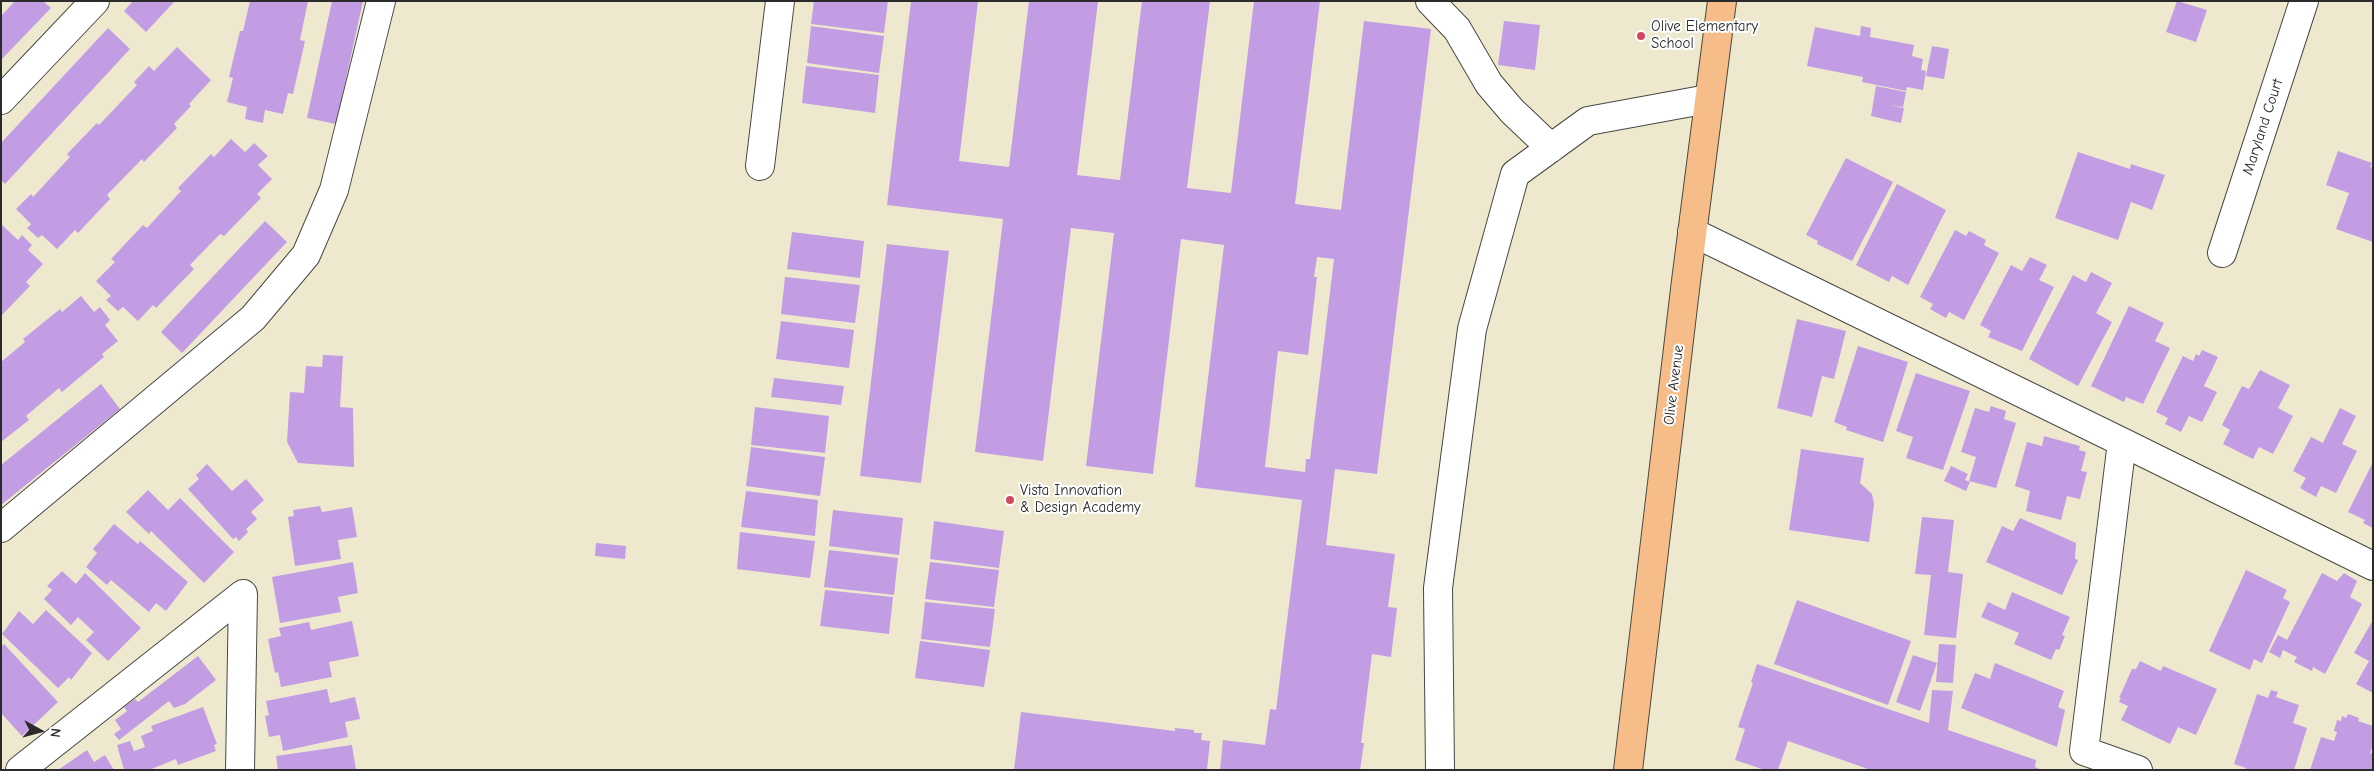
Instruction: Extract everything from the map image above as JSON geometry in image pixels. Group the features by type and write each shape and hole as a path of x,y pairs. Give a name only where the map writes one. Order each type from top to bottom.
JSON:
{"main road":[{"name":"Olive Avenue","path":"1628,770 1708,99 1722,1"}],"street":[{"path":"1,100 95,1"},
{"path":"1,528 253,318 306,256 334,190 381,1"},
{"path":"760,166 780,1"},
{"path":"1430,1 1457,29 1489,84 1512,111 1551,148"},
{"name":"Maryland Court","path":"2222,253 2304,1"},
{"path":"1440,770 1438,588 1472,329 1515,174 1588,121 1708,99"},
{"path":"1692,232 2373,566"},
{"path":"2122,442 2084,751 2138,770"},
{"path":"20,770 243,594 240,770"}],"building":[{"path":"15,1 43,1 51,8 1,60 1,16"},
{"path":"133,1 175,1 146,32 124,11"},
{"path":"250,1 308,1 300,40 305,41 293,94 288,93 283,114 265,110 263,123 245,119 247,107 227,102 233,78 229,77 240,31 243,31"},
{"path":"332,1 363,1 336,124 307,118"},
{"path":"814,1 888,1 884,33 811,24"},
{"path":"911,1 978,1 959,161 1009,167 1029,1 1098,1 1077,175 1120,180 1142,1 1210,1 1187,188 1231,193 1254,1 1320,1 1295,204 1341,210 1364,21 1431,29 1377,474 1335,469 1326,545 1395,554 1388,607 1397,608 1391,657 1372,654 1361,743 1364,743 1360,770 1220,770 1223,740 1265,745 1270,709 1276,710 1302,500 1195,487 1224,245 1181,239 1153,474 1086,466 1114,233 1071,228 1043,461 975,452 1003,219 887,205","holes":["1317,257 1334,259 1310,459 1306,459 1305,472 1265,467 1278,351 1308,355 1317,277 1314,277"]},
{"path":"2177,1 2207,10 2196,42 2166,32"},
{"path":"1504,21 1540,25 1535,70 1498,65"},
{"path":"811,26 884,36 879,73 807,63"},
{"path":"1861,26 1871,28 1870,37 1914,45 1912,56 1923,59 1921,70 1926,71 1923,90 1907,87 1906,91 1862,82 1863,77 1807,66 1815,27 1860,36"},
{"path":"108,28 130,49 5,184 1,180 1,143"},
{"path":"1932,46 1949,49 1944,79 1926,76"},
{"path":"177,47 211,80 174,124 177,128 144,162 142,159 107,195 110,199 78,233 75,230 57,249 42,235 38,238 27,228 31,224 16,209 31,194 33,197 70,157 67,154 97,123 99,125 137,85 134,82 149,66 154,71"},
{"path":"806,66 879,75 875,113 802,103"},
{"path":"1876,86 1906,92 1903,107 1889,105 1904,108 1901,123 1871,116"},
{"path":"231,139 245,152 254,143 268,156 258,165 272,179 257,194 261,198 224,236 220,234 190,265 194,269 156,308 153,305 138,321 123,307 118,311 106,300 111,296 96,281 115,262 111,259 143,225 147,228 181,191 178,188 211,154 214,157"},
{"path":"2338,151 2372,163 2370,167 2373,168 2373,242 2336,229 2349,193 2326,185"},
{"path":"2078,152 2130,169 2131,164 2165,175 2152,210 2131,202 2118,240 2055,218"},
{"path":"1846,158 1893,182 1852,261 1817,244 1818,241 1806,235"},
{"path":"1897,184 1946,210 1908,285 1892,276 1889,282 1856,265"},
{"path":"265,221 287,242 182,353 161,332"},
{"path":"1,224 18,240 22,235 32,245 28,250 43,264 26,282 30,286 1,316"},
{"path":"1955,230 1966,236 1969,231 1986,240 1984,245 1999,253 1964,320 1949,312 1946,318 1930,309 1933,304 1920,297"},
{"path":"792,232 864,241 860,278 787,269"},
{"path":"887,244 949,251 921,483 860,476"},
{"path":"2030,257 2047,265 2039,280 2054,287 2022,351 1988,337 1991,331 1980,325 2011,265 2022,271"},
{"path":"2091,272 2112,283 2096,313 2112,322 2078,386 2029,359 2073,275 2086,282"},
{"path":"785,277 860,285 855,323 781,314"},
{"path":"81,296 94,312 100,307 110,320 105,325 118,341 102,354 104,357 62,392 59,388 26,416 29,420 1,442 1,362 25,342 23,339 60,309 62,312"},
{"path":"2129,306 2164,323 2155,341 2170,348 2143,404 2126,397 2124,402 2091,386"},
{"path":"1797,319 1846,331 1834,379 1822,376 1812,417 1777,408"},
{"path":"781,321 854,330 849,368 776,359"},
{"path":"1858,346 1908,362 1883,442 1846,430 1847,427 1834,422"},
{"path":"2202,350 2218,357 2204,386 2217,392 2202,422 2189,416 2181,432 2165,424 2168,418 2156,412 2183,356 2193,361 2196,354 2199,356"},
{"path":"323,355 343,356 340,407 353,408 354,467 298,463 287,442 290,392 304,393 306,366 322,367"},
{"path":"2260,370 2290,385 2278,408 2293,416 2273,454 2259,447 2253,459 2223,444 2230,430 2222,425 2242,386 2249,389"},
{"path":"1916,373 1970,391 1943,470 1906,458 1913,437 1896,431"},
{"path":"774,378 844,386 841,405 771,397"},
{"path":"101,384 120,409 1,505 1,465"},
{"path":"1991,406 2006,411 2004,419 2016,423 1996,488 1969,481 1976,457 1961,452 1975,408 1989,412"},
{"path":"755,407 829,416 825,453 751,445"},
{"path":"2340,408 2356,416 2342,444 2357,451 2336,493 2321,486 2316,497 2300,488 2306,478 2293,471 2311,437 2323,443"},
{"path":"2044,436 2080,446 2079,450 2086,452 2081,471 2087,472 2080,499 2067,496 2061,520 2026,511 2030,491 2015,486 2027,442 2042,446"},
{"path":"751,447 825,457 820,496 746,486"},
{"path":"1801,449 1864,458 1860,483 1872,494 1874,504 1869,542 1789,530"},
{"path":"2373,462 2373,528 2363,523 2365,520 2348,512"},
{"path":"207,464 232,491 246,479 264,500 251,512 257,519 246,529 248,532 239,541 236,537 233,539 188,489 199,479 196,475"},
{"path":"1951,466 1968,474 1965,480 1970,482 1966,491 1944,481"},
{"path":"148,490 168,510 180,498 234,552 204,583 151,531 149,534 126,512"},
{"path":"746,491 818,500 815,536 741,527"},
{"path":"320,506 322,512 352,507 357,537 338,540 341,559 295,566 288,517 294,516 293,510"},
{"path":"833,510 903,518 899,555 829,546"},
{"path":"1922,517 1954,520 1948,572 1963,574 1956,638 1924,635 1931,575 1915,574"},
{"path":"2020,518 2076,543 2075,559 2078,560 2062,595 1986,562 2002,526 2013,531"},
{"path":"934,521 1004,531 999,568 930,559"},
{"path":"114,524 138,544 140,541 188,582 166,611 156,603 149,612 111,580 107,585 86,567 97,553 93,549"},
{"path":"740,532 815,541 810,578 737,569"},
{"path":"596,543 626,546 625,559 595,556"},
{"path":"829,550 898,558 894,595 824,587"},
{"path":"353,562 358,593 338,597 341,612 280,623 272,577"},
{"path":"930,562 999,570 994,607 925,599"},
{"path":"2246,570 2287,590 2283,598 2290,602 2262,663 2254,659 2250,670 2209,651"},
{"path":"62,571 76,584 85,573 141,628 108,661 86,640 94,632 78,617 71,625 44,599 52,590 47,586"},
{"path":"2322,573 2337,581 2344,573 2357,581 2350,597 2362,604 2325,674 2313,667 2312,671 2294,662 2297,657 2283,650 2280,658 2269,652 2278,635 2287,640"},
{"path":"825,590 893,597 889,634 820,626"},
{"path":"2012,592 2070,617 2062,635 2065,636 2059,650 2056,649 2051,660 2014,644 2019,633 1981,617 1988,602 2005,610"},
{"path":"1797,600 1911,641 1888,705 1774,664"},
{"path":"925,602 995,609 990,647 921,639"},
{"path":"46,610 92,653 71,680 69,677 58,688 2,634 19,611 33,624"},
{"path":"2373,620 2373,693 2356,684 2369,661 2354,653"},
{"path":"352,621 359,656 329,662 332,677 281,687 278,672 275,673 268,639 281,636 279,628 309,622 311,630"},
{"path":"920,641 990,650 984,687 915,678"},
{"path":"4,644 58,702 22,736 1,713 1,647"},
{"path":"1939,644 1956,645 1953,683 1936,682"},
{"path":"1913,655 1937,663 1920,711 1896,702"},
{"path":"198,656 216,680 185,704 174,708 169,701 119,740 114,734 121,729 115,720 127,711 124,707 135,699 138,702"},
{"path":"2140,661 2161,671 2163,666 2217,689 2196,735 2178,727 2170,744 2121,720 2128,706 2119,702 2121,698 2119,698 2132,669 2136,669"},
{"path":"1995,663 2064,691 2058,707 2065,710 2057,747 1961,708 1975,673 1990,679"},
{"path":"1757,664 1929,723 1932,690 1953,691 1948,730 2036,760 2035,767 2042,770 1871,770 1788,741 1778,770 1765,770 1735,760 1745,729 1738,727 1753,683 1751,682"},
{"path":"327,689 330,703 355,697 360,719 345,722 348,737 283,751 280,735 269,737 265,716 269,715 266,701"},
{"path":"2271,690 2278,692 2276,697 2299,705 2293,723 2307,728 2294,770 2245,770 2246,768 2234,764 2257,694 2268,698"},
{"path":"203,707 217,744 214,745 216,751 178,765 176,759 149,770 124,770 117,745 130,741 134,751 145,747 141,736 153,731 151,726"},
{"path":"1021,712 1175,731 1175,728 1194,730 1194,733 1202,733 1201,740 1210,741 1207,770 1014,770"},
{"path":"2348,714 2359,718 2358,721 2373,726 2373,745 2370,753 2373,754 2373,770 2310,770 2321,737 2334,741 2337,732 2334,731 2337,720 2341,721 2342,716 2346,718"},
{"path":"352,745 356,770 278,770 276,756"},
{"path":"87,750 94,762 105,755 114,770 58,770"}],"place":[{"name":"Olive Elementary School","path":"1641,36"},
{"name":"Vista Innovation & Design Academy","path":"1010,500"}]}
